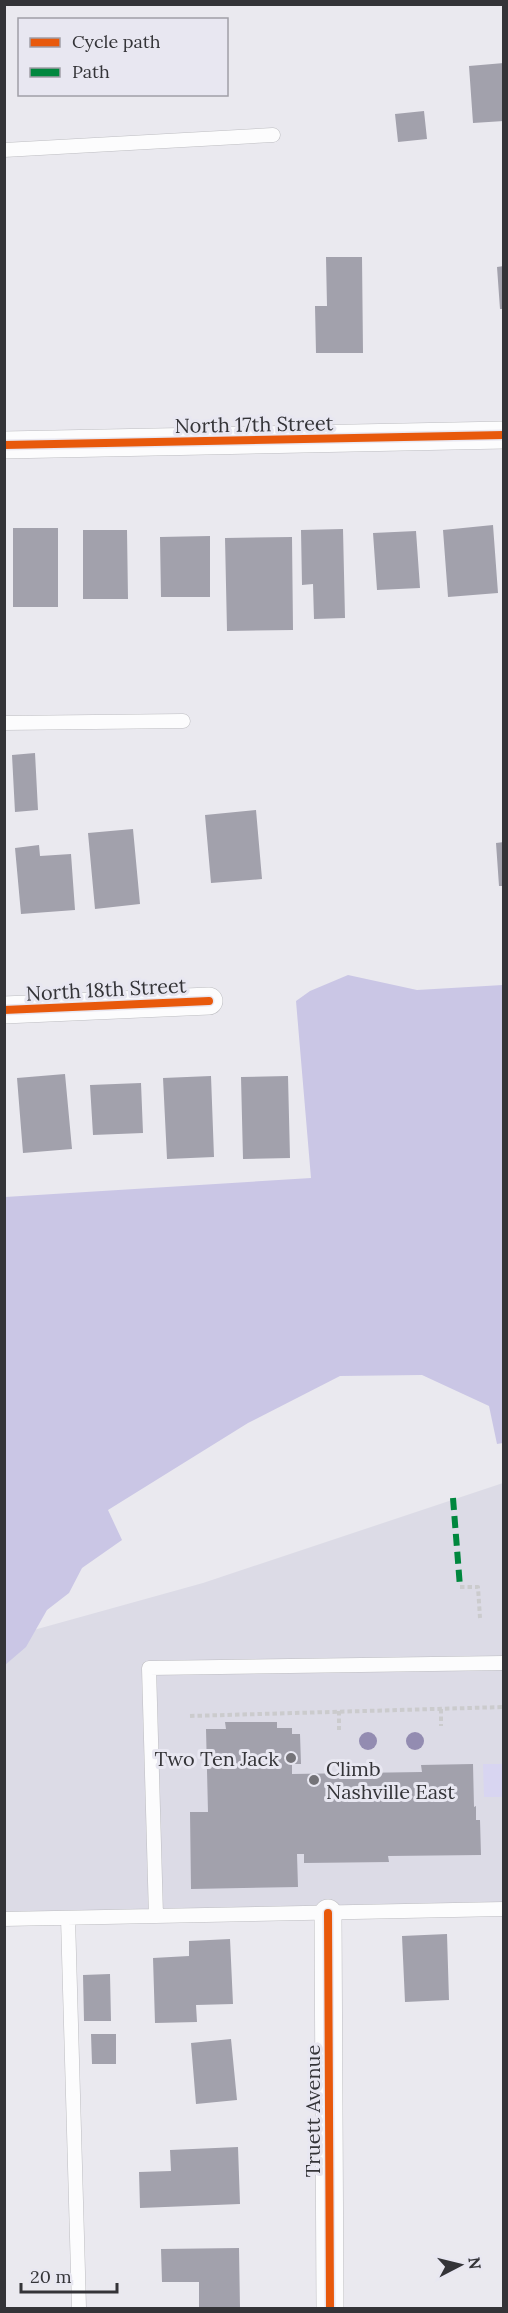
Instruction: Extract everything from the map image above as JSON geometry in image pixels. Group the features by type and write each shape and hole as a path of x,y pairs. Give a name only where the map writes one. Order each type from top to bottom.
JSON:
{"street":[{"name":"North 17th Street","path":"4,445 504,435"},
{"name":"North 18th Street","path":"4,1010 209,1001"},
{"name":"Truett Avenue","path":"328,1912 330,2308"}],"lane":[{"path":"4,150 273,135"},
{"path":"4,723 183,721"},
{"path":"156,1916 148,1668 504,1663"},
{"path":"4,1919 504,1909"},
{"path":"68,1918 79,2308"}],"path":[{"path":"460,1587 478,1587 480,1618"},
{"path":"190,1716 504,1707"},
{"path":"441,1709 441,1726"},
{"path":"339,1711 339,1730"}],"shaded area":[{"path":"348,975 417,990 503,985 503,1443 497,1444 489,1406 422,1375 340,1376 248,1423 108,1510 122,1540 82,1568 69,1593 47,1610 26,1647 5,1665 5,1197 311,1178 296,1001 310,991"},
{"path":"503,1483 503,1909 5,1919 5,1638 203,1583"},
{"path":"483,1764 503,1764 503,1797 484,1797"}],"building":[{"path":"504,63 504,121 473,123 469,66"},
{"path":"424,111 427,139 398,142 395,114"},
{"path":"326,257 362,257 363,353 316,353 315,306 327,306"},
{"path":"504,266 504,309 500,309 497,267"},
{"path":"493,525 498,593 448,597 443,530"},
{"path":"13,528 58,528 58,607 13,607"},
{"path":"343,529 345,618 314,619 313,584 302,585 301,530"},
{"path":"83,530 127,530 128,599 83,599"},
{"path":"416,531 420,588 377,590 373,533"},
{"path":"210,536 210,597 161,597 160,537"},
{"path":"292,537 293,630 227,631 225,538"},
{"path":"35,753 38,810 15,812 12,755"},
{"path":"256,810 262,879 211,883 205,815"},
{"path":"133,829 140,904 95,909 88,833"},
{"path":"504,842 504,886 499,886 496,843"},
{"path":"39,845 40,856 71,854 75,910 21,914 15,848"},
{"path":"65,1074 72,1149 23,1153 17,1078"},
{"path":"211,1076 214,1157 167,1159 163,1078"},
{"path":"288,1076 290,1158 243,1159 241,1077"},
{"path":"141,1083 143,1133 93,1135 90,1085"},
{"path":"225,1722 277,1722 277,1728 292,1728 292,1734 300,1734 301,1764 292,1764 292,1774 422,1772 421,1765 473,1764 474,1807 476,1806 476,1820 480,1820 481,1855 388,1856 389,1862 304,1863 304,1854 297,1854 298,1887 191,1889 190,1812 208,1812 206,1729 226,1729"},
{"path":"447,1934 449,2000 405,2002 402,1936"},
{"path":"230,1939 233,2004 196,2005 197,2022 155,2023 153,1958 189,1956 189,1941"},
{"path":"110,1974 111,2021 84,2021 83,1975"},
{"path":"91,2034 116,2034 116,2064 92,2064"},
{"path":"231,2039 237,2100 196,2104 191,2043"},
{"path":"238,2147 240,2204 140,2208 139,2172 171,2171 170,2150"},
{"path":"239,2248 240,2308 199,2308 199,2282 162,2282 161,2249"}],"marked path":[{"path":"453,1498 460,1587"}],"cycle path":[{"path":"4,445 504,435"},
{"path":"4,1010 209,1001"},
{"path":"328,1913 330,2308"}],"place":[{"name":"Two Ten Jack","path":"291,1758"},
{"name":"Climb Nashville East","path":"314,1780"}]}
